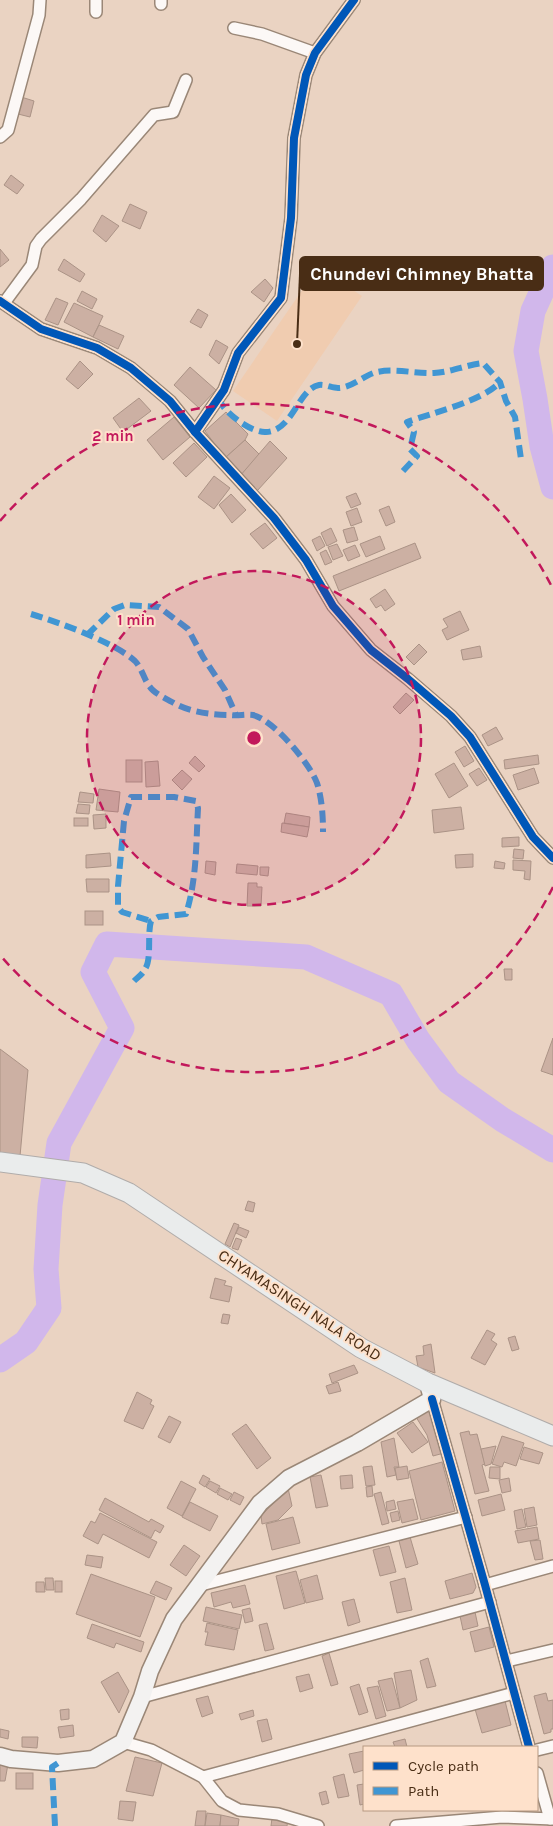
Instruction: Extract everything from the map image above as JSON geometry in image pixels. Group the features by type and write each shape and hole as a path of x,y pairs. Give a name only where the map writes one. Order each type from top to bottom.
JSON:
{"main road":[{"name":"CHYAMASINGH NALA ROAD","path":"0,1162 83,1173 129,1193 361,1348 430,1391 553,1436"},
{"path":"0,1756 11,1759 58,1763 93,1760 123,1742 142,1697 150,1671 174,1619 260,1503 289,1478 357,1443 430,1391"}],"street":[{"path":"0,137 8,130 39,15 40,0"},
{"path":"96,0 96,12"},
{"path":"195,432 224,390 238,353 281,298 291,218 294,138 306,76 315,52 352,1"},
{"path":"234,28 262,34 315,52"},
{"path":"186,80 173,112 154,115 81,199 41,239 36,246 32,265 2,302 41,329 97,348 132,368 170,401 195,432 274,518 306,560 333,606 371,650 451,716 470,737 527,829 553,858"},
{"path":"430,1391 507,1660 529,1746"},
{"path":"197,1586 466,1517"},
{"path":"486,1585 553,1566"},
{"path":"142,1697 490,1602"},
{"path":"507,1660 553,1650"},
{"path":"203,1778 514,1693"},
{"path":"123,1742 151,1750 203,1778 222,1801 239,1810 278,1814 318,1826"},
{"path":"538,1750 553,1746"},
{"path":"396,1826 502,1817 552,1819 538,1776"}],"shaded area":[{"path":"318,267 362,296 277,421 233,391"}],"building":[{"path":"18,96 34,101 30,117 14,113"},
{"path":"11,175 24,185 17,194 4,185"},
{"path":"130,204 147,212 140,229 122,221"},
{"path":"102,215 119,226 106,242 93,231"},
{"path":"0,249 9,260 0,267"},
{"path":"64,259 85,274 80,282 58,270"},
{"path":"265,279 273,288 264,302 251,292"},
{"path":"82,291 97,299 92,309 77,301"},
{"path":"56,298 68,303 58,325 45,320"},
{"path":"74,303 103,316 93,337 64,322"},
{"path":"198,309 208,315 201,328 190,322"},
{"path":"99,325 124,336 118,349 93,337"},
{"path":"216,340 228,347 219,364 209,355"},
{"path":"80,361 93,374 78,389 66,379"},
{"path":"190,367 216,390 199,408 174,385"},
{"path":"139,398 151,411 123,432 113,418"},
{"path":"226,412 248,434 245,440 225,458 205,431"},
{"path":"174,417 190,437 163,460 147,440"},
{"path":"245,440 260,455 240,476 225,458"},
{"path":"270,441 287,458 257,491 240,476"},
{"path":"194,443 207,457 186,477 173,463"},
{"path":"214,476 230,488 214,509 198,497"},
{"path":"356,493 361,504 351,508 346,497"},
{"path":"231,494 246,510 232,523 219,505"},
{"path":"389,506 395,522 386,526 379,510"},
{"path":"357,508 362,522 351,526 346,512"},
{"path":"265,523 277,538 263,549 250,534"},
{"path":"354,527 358,540 347,543 343,530"},
{"path":"331,528 337,541 327,546 321,533"},
{"path":"320,536 325,546 317,551 312,540"},
{"path":"380,536 385,549 366,557 360,544"},
{"path":"415,543 421,558 339,591 333,576"},
{"path":"337,544 343,556 333,560 328,547"},
{"path":"355,545 360,556 348,561 343,550"},
{"path":"326,550 332,562 325,565 320,553"},
{"path":"385,589 395,604 385,611 381,605 376,608 370,599"},
{"path":"460,611 469,630 447,640 442,630 448,627 443,619"},
{"path":"419,644 427,652 414,665 406,657"},
{"path":"480,646 482,657 463,660 461,650"},
{"path":"406,693 414,700 400,714 393,707"},
{"path":"496,727 503,739 488,746 482,735"},
{"path":"465,746 474,761 464,767 455,752"},
{"path":"538,755 539,764 505,769 504,760"},
{"path":"195,756 205,766 199,772 189,763"},
{"path":"126,760 142,760 142,782 126,782"},
{"path":"158,761 160,786 146,787 145,762"},
{"path":"454,763 468,786 449,798 435,774"},
{"path":"479,768 487,780 477,786 469,774"},
{"path":"534,768 539,783 518,790 513,775"},
{"path":"182,770 192,779 182,790 172,780"},
{"path":"99,789 120,792 118,812 96,810"},
{"path":"80,792 94,794 93,803 78,802"},
{"path":"78,804 90,805 89,814 76,813"},
{"path":"461,807 464,829 434,833 432,810"},
{"path":"286,813 310,817 309,827 284,823"},
{"path":"106,814 106,828 94,829 93,815"},
{"path":"74,818 88,818 88,826 74,826"},
{"path":"282,823 309,827 307,837 281,832"},
{"path":"519,837 519,846 502,847 502,838"},
{"path":"514,849 524,850 523,859 513,858"},
{"path":"110,853 111,866 86,868 86,855"},
{"path":"473,854 473,867 456,868 455,855"},
{"path":"513,860 531,861 530,880 524,879 525,871 513,870"},
{"path":"206,861 216,862 215,875 205,873"},
{"path":"495,861 505,863 504,869 494,868"},
{"path":"237,864 258,866 257,875 236,873"},
{"path":"260,867 269,867 268,876 260,875"},
{"path":"86,879 109,879 109,892 87,892"},
{"path":"248,883 257,883 257,887 262,887 261,906 247,906"},
{"path":"85,911 103,911 103,925 85,925"},
{"path":"504,969 512,969 512,980 505,980"},
{"path":"553,1038 553,1075 541,1071"},
{"path":"0,1049 28,1070 20,1156 0,1155"},
{"path":"248,1201 255,1203 253,1212 245,1210"},
{"path":"234,1223 239,1225 230,1247 225,1244"},
{"path":"239,1227 249,1231 246,1238 236,1233"},
{"path":"236,1238 242,1240 238,1250 232,1248"},
{"path":"215,1278 226,1281 224,1285 232,1287 229,1302 210,1298"},
{"path":"223,1314 230,1315 228,1324 221,1323"},
{"path":"487,1330 495,1334 491,1340 497,1344 485,1365 471,1358"},
{"path":"515,1336 519,1349 512,1351 508,1338"},
{"path":"431,1344 435,1373 418,1367 416,1356 424,1355 423,1346"},
{"path":"354,1365 358,1373 332,1383 329,1374"},
{"path":"338,1382 341,1391 329,1394 326,1386"},
{"path":"137,1392 152,1400 150,1404 154,1406 143,1429 124,1421"},
{"path":"426,1411 433,1413 444,1453 433,1456 427,1435 416,1417"},
{"path":"169,1416 181,1422 170,1443 158,1437"},
{"path":"413,1422 428,1442 412,1453 397,1433"},
{"path":"246,1424 271,1458 257,1469 232,1434"},
{"path":"469,1431 470,1435 477,1434 485,1464 482,1465 489,1491 475,1494 460,1433"},
{"path":"502,1436 524,1443 516,1466 504,1462 502,1467 492,1464"},
{"path":"394,1438 399,1467 394,1467 396,1475 387,1477 381,1442"},
{"path":"496,1446 491,1464 485,1466 481,1449"},
{"path":"524,1447 543,1453 539,1464 520,1459"},
{"path":"442,1462 455,1511 421,1520 409,1471"},
{"path":"372,1466 375,1485 366,1486 363,1467"},
{"path":"407,1466 409,1478 397,1480 395,1468"},
{"path":"490,1467 500,1467 500,1479 489,1478"},
{"path":"203,1475 210,1479 205,1487 199,1483"},
{"path":"321,1475 328,1506 316,1508 310,1477"},
{"path":"352,1475 353,1488 341,1489 340,1476"},
{"path":"509,1478 511,1491 502,1493 499,1480"},
{"path":"181,1481 196,1489 182,1516 167,1508"},
{"path":"210,1481 220,1486 216,1493 206,1487"},
{"path":"372,1486 373,1496 367,1497 366,1487"},
{"path":"220,1488 232,1494 228,1500 217,1494"},
{"path":"288,1488 292,1506 278,1520 262,1524 261,1516"},
{"path":"234,1492 244,1497 240,1505 230,1500"},
{"path":"381,1492 389,1523 382,1525 374,1494"},
{"path":"501,1494 505,1510 482,1516 478,1500"},
{"path":"105,1498 149,1522 151,1519 164,1526 160,1533 155,1530 151,1538 99,1510"},
{"path":"413,1499 418,1519 402,1523 397,1502"},
{"path":"394,1500 396,1509 387,1511 386,1502"},
{"path":"190,1502 218,1516 210,1531 182,1517"},
{"path":"534,1507 537,1525 527,1527 524,1509"},
{"path":"522,1509 526,1527 517,1529 514,1511"},
{"path":"398,1511 400,1520 392,1522 390,1513"},
{"path":"100,1513 157,1542 149,1558 103,1534 98,1544 83,1536 91,1521 95,1523"},
{"path":"293,1517 300,1543 272,1550 266,1524"},
{"path":"537,1527 539,1539 518,1543 515,1531"},
{"path":"410,1537 418,1564 406,1568 399,1541"},
{"path":"540,1540 543,1559 535,1560 530,1541"},
{"path":"184,1545 200,1556 186,1576 170,1565"},
{"path":"389,1546 396,1572 380,1576 373,1550"},
{"path":"87,1555 103,1557 101,1568 85,1565"},
{"path":"296,1571 305,1603 284,1609 276,1576"},
{"path":"472,1573 476,1587 473,1593 450,1599 445,1581"},
{"path":"91,1574 155,1597 140,1637 76,1614"},
{"path":"317,1575 323,1599 306,1603 300,1580"},
{"path":"45,1578 53,1578 54,1590 46,1590"},
{"path":"405,1578 412,1610 397,1613 390,1582"},
{"path":"55,1581 62,1581 62,1592 55,1592"},
{"path":"156,1581 172,1588 166,1600 150,1593"},
{"path":"36,1582 44,1582 45,1592 36,1592"},
{"path":"245,1585 250,1604 233,1608 231,1602 214,1607 211,1593"},
{"path":"354,1599 360,1622 348,1626 342,1602"},
{"path":"206,1607 242,1615 239,1629 203,1621"},
{"path":"250,1608 253,1621 245,1623 242,1610"},
{"path":"475,1612 478,1626 463,1630 460,1616"},
{"path":"207,1623 238,1630 234,1650 205,1645 208,1632 205,1632"},
{"path":"267,1623 274,1649 265,1651 259,1625"},
{"path":"92,1624 144,1642 141,1652 116,1643 114,1648 87,1638"},
{"path":"489,1627 494,1647 475,1652 470,1632"},
{"path":"329,1653 338,1684 331,1686 322,1656"},
{"path":"428,1658 436,1686 427,1688 420,1661"},
{"path":"411,1670 417,1700 400,1708 394,1673"},
{"path":"118,1672 129,1691 119,1713 101,1682"},
{"path":"309,1674 313,1688 300,1692 296,1677"},
{"path":"392,1678 400,1708 387,1711 378,1681"},
{"path":"359,1684 368,1712 359,1715 350,1687"},
{"path":"378,1686 386,1716 376,1719 367,1688"},
{"path":"546,1693 548,1701 553,1700 553,1729 551,1729 551,1732 544,1734 534,1696"},
{"path":"208,1696 213,1713 202,1717 196,1699"},
{"path":"505,1701 511,1725 482,1733 475,1709"},
{"path":"69,1709 69,1719 61,1720 60,1710"},
{"path":"253,1710 254,1716 241,1720 239,1714"},
{"path":"267,1719 272,1739 262,1742 257,1721"},
{"path":"73,1725 74,1736 60,1738 58,1727"},
{"path":"0,1729 9,1731 8,1739 0,1737"},
{"path":"22,1737 38,1737 37,1748 22,1747"},
{"path":"405,1739 407,1746 395,1746 393,1742"},
{"path":"363,1751 363,1770 354,1773 349,1754"},
{"path":"135,1757 162,1763 153,1796 126,1791"},
{"path":"0,1763 8,1764 5,1781 0,1781"},
{"path":"16,1773 33,1773 33,1789 16,1789"},
{"path":"344,1774 349,1796 338,1798 333,1777"},
{"path":"363,1784 363,1804 360,1805 357,1785"},
{"path":"326,1791 329,1803 322,1805 319,1793"},
{"path":"120,1801 136,1802 133,1821 118,1819"},
{"path":"197,1811 206,1811 205,1826 195,1826"},
{"path":"207,1813 221,1815 220,1826 205,1826"},
{"path":"221,1815 239,1819 238,1826 220,1826"},
{"path":"272,1818 288,1819 287,1826 271,1826"}],"waterway":[{"path":"553,267 533,311 526,351 542,446 553,487"},
{"path":"0,1360 26,1342 49,1308 46,1269 50,1205 59,1143 122,1028 93,972 107,944 306,957 391,994 418,1040 449,1082 503,1120 553,1150"}],"marked path":[{"path":"218,398 221,404 238,421 253,429 266,432 275,430 283,425 306,394 312,388 319,385 336,388 353,384 377,372 434,373 483,363 500,382 506,401 515,417 521,459"},
{"path":"403,471 417,456 410,449 414,432 407,422 470,401 492,389 500,382"},
{"path":"87,635 114,609 125,605 159,607 188,629 203,657 225,690 236,715"},
{"path":"31,614 85,633 126,654 135,661 152,689 178,705 208,714 253,715 271,725 299,754 317,783 320,795 323,832"},
{"path":"134,981 147,965 151,921 158,917 186,914 190,901 195,861 198,808 196,801 174,797 131,797 124,821 118,907 122,912 151,921"},
{"path":"55,1826 52,1767 58,1763"}],"cycle path":[{"path":"195,432 224,390 238,353 281,298 291,218 294,138 306,75 315,53 354,0"},
{"path":"0,301 41,329 97,348 131,368 170,401 195,432 274,518 306,560 333,606 371,650 451,716 470,737 533,837 553,858"},
{"path":"432,1399 529,1746"}],"place":[{"name":"Chundevi Chimney Bhatta","path":"297,344"}]}
